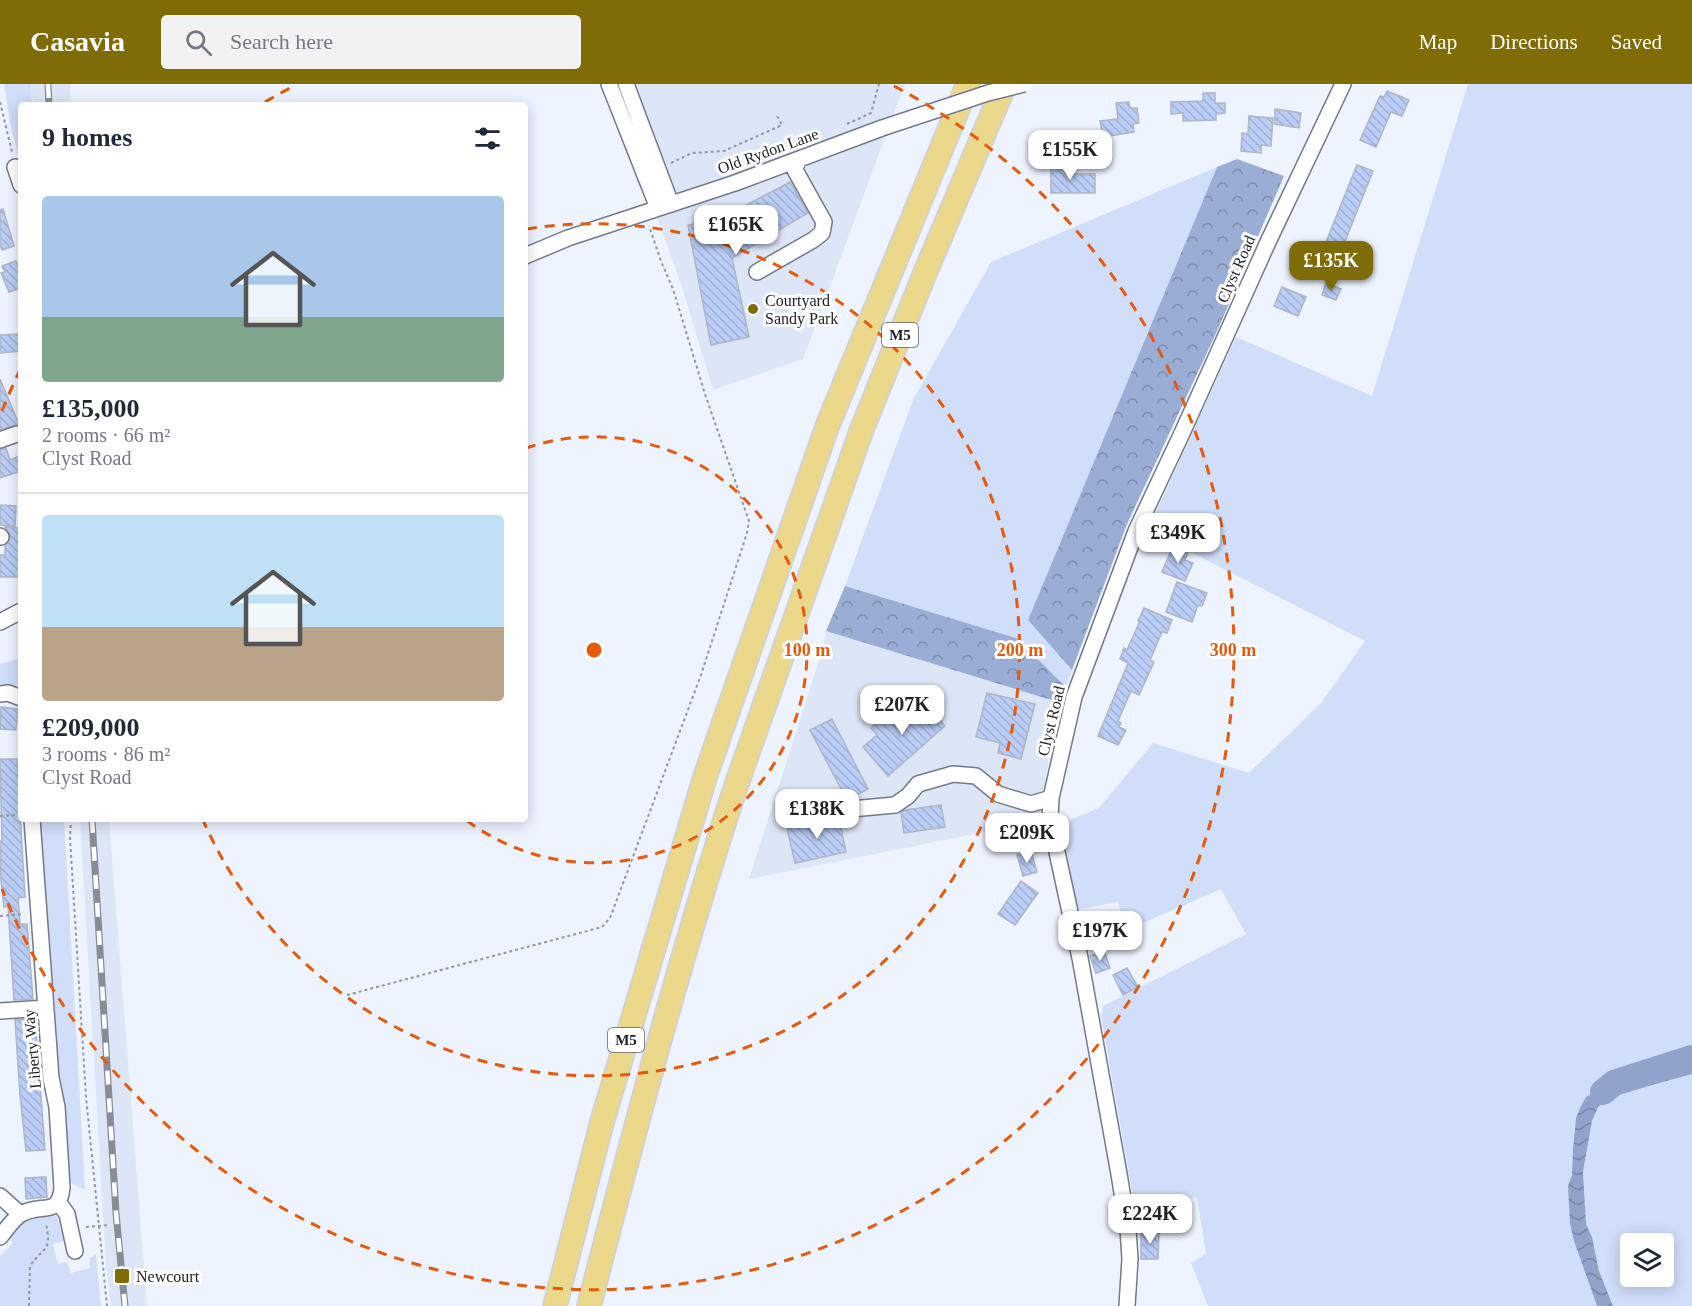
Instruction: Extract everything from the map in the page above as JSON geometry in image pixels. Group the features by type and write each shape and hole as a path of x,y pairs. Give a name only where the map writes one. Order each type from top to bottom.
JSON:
{"highway":[{"name":"M5","path":"946,136 956,84"},
{"name":"M5","path":"555,1306 602,1122 705,777 827,427 968,84"},
{"name":"M5","path":"589,1306 636,1125 736,786 862,429 1005,84"},
{"name":"M5","path":"983,136 1013,84"}],"street":[{"path":"609,84 652,210"},
{"path":"626,84 652,210"},
{"name":"Old Rydon Lane","path":"528,255 568,238 798,160 882,128 988,93 1024,84"},
{"name":"Clyst Road","path":"1127,1306 1130,1259 1119,1174 1080,958 1050,820 1051,798 1074,697 1136,531 1342,84"},
{"path":"757,272 822,233 824,222 795,170 798,160"},
{"path":"15,166 18,175"},
{"path":"0,440 17,434"},
{"path":"0,622 18,613"},
{"path":"0,694 8,693 18,697"},
{"path":"840,810 895,805 908,796 918,784 952,774 976,776 998,794 1031,804 1051,798"},
{"name":"Liberty Way","path":"32,822 51,1078 57,1107 62,1188 59,1203"},
{"path":"0,1011 46,1008"},
{"path":"0,1196 20,1214"},
{"path":"0,1237 20,1214 59,1203 67,1214 76,1251"}],"path":[{"path":"839,128 871,113 879,84"},
{"path":"0,102 15,166"},
{"path":"664,166 692,153 724,151 782,125 776,114"},
{"path":"347,995 602,927 610,918 701,675 747,534 749,521 705,394 673,289 660,261 652,210"},
{"path":"0,816 18,815"},
{"path":"71,822 81,1028 90,1151 107,1306"},
{"path":"0,916 40,913"},
{"path":"29,1306 30,1266 47,1249 48,1245 42,1209"},
{"path":"99,1226 109,1225"}],"shaded area":[{"path":"4,84 31,84 32,102 18,102 18,155"},
{"path":"31,84 70,84 71,102 33,102"},
{"path":"602,84 905,84 803,359 713,390 681,284 648,192 638,186"},
{"path":"1468,84 1692,84 1692,1063 1670,1073 1615,1081 1576,1118 1572,1175 1568,1186 1574,1241 1597,1306 1208,1306 1191,1263 1206,1254 1197,1197 1135,1208 1101,1016 1103,1006 1246,934 1221,889 1127,930 1118,902 1075,910 1061,846 1060,824 1099,808 1153,743 1249,773 1321,703 1365,641 1148,530 1236,337 1372,396"},
{"path":"1217,167 1028,620 1072,670 1066,687 1016,638 845,586 913,400 991,262"},
{"path":"826,631 1058,702 1039,821 749,879 822,651"},
{"path":"18,659 18,689 9,687 0,689 0,664"},
{"path":"38,822 64,822 85,1190 69,1182"},
{"path":"80,822 109,822 147,1306 111,1306 106,1267"},
{"path":"1692,1074 1692,1306 1613,1306 1599,1271 1592,1237 1586,1224 1583,1172 1592,1121 1598,1107 1613,1096"},
{"path":"42,1216 57,1216 64,1241 53,1244 58,1264 67,1262 71,1273 90,1268 89,1258 96,1255 101,1306 0,1306 0,1256 12,1244 11,1236 26,1220"}],"green space":[{"path":"1237,159 1284,176 1218,329 1127,524 1072,670 1028,620 1217,167"},
{"path":"845,586 1016,638 1066,687 1058,702 826,631"}],"water":[{"path":"1692,1063 1692,1074 1613,1096 1598,1107 1592,1121 1583,1172 1586,1224 1592,1237 1599,1271 1613,1306 1597,1306 1570,1223 1568,1186 1572,1175 1576,1118 1586,1097 1615,1081 1670,1073"}],"building":[{"path":"1387,91 1409,100 1402,116 1391,112 1376,147 1360,140 1380,96 1384,97"},
{"path":"1203,93 1215,93 1215,103 1225,103 1225,113 1216,114 1216,120 1183,121 1183,113 1171,114 1171,102 1203,101"},
{"path":"1129,102 1130,108 1137,108 1139,123 1133,124 1134,132 1103,137 1100,121 1118,119 1116,103"},
{"path":"1275,109 1301,113 1299,128 1275,124"},
{"path":"1249,116 1273,118 1271,146 1261,145 1261,153 1241,151 1242,133 1248,134"},
{"path":"1051,161 1065,161 1065,174 1095,174 1095,193 1051,193"},
{"path":"1357,165 1373,171 1334,269 1318,262"},
{"path":"790,182 808,213 732,258 749,337 711,345 688,225 718,220"},
{"path":"3,209 14,246 2,250 0,210"},
{"path":"16,261 18,289 9,292 1,273 5,272 2,266"},
{"path":"1326,283 1341,289 1336,300 1322,295"},
{"path":"1282,287 1306,297 1298,316 1274,306"},
{"path":"18,334 18,351 0,353 0,335"},
{"path":"0,379 18,424 0,430"},
{"path":"6,448 10,460 18,456 18,472 0,478 0,450"},
{"path":"0,505 16,506 15,526 0,525"},
{"path":"5,527 18,528 18,577 0,577 0,555 5,555 5,546 10,539 10,534"},
{"path":"1173,546 1188,552 1185,560 1193,563 1185,581 1162,572"},
{"path":"1177,582 1207,593 1202,606 1198,605 1192,622 1166,612"},
{"path":"1144,608 1172,620 1167,633 1162,632 1150,660 1154,662 1139,695 1131,691 1118,721 1121,723 1119,727 1126,730 1118,745 1098,736 1128,663 1120,659 1124,648 1127,650"},
{"path":"987,693 1035,704 1021,759 998,753 1000,743 976,737"},
{"path":"921,698 945,726 888,776 863,747 877,735 871,728 891,711 897,718"},
{"path":"1,707 18,709 16,730 0,729"},
{"path":"832,719 868,789 847,800 810,730"},
{"path":"0,759 17,759 18,822 21,822 25,897 18,898 20,924 27,924 33,999 14,1000 8,906 4,907 1,880 0,841 2,841"},
{"path":"941,805 945,827 904,833 901,812"},
{"path":"834,818 839,819 846,852 795,863 787,828"},
{"path":"1031,851 1037,872 1023,876 1017,855"},
{"path":"1021,881 1038,893 1015,925 998,914"},
{"path":"1104,951 1110,968 1096,973 1090,956"},
{"path":"1127,968 1138,987 1123,995 1113,975"},
{"path":"35,1018 45,1150 26,1151 15,1020"},
{"path":"46,1177 47,1197 26,1199 25,1178"},
{"path":"1141,1232 1159,1232 1158,1259 1141,1259"}],"waterway":[{"path":"1603,1092 1614,1083 1692,1058"}],"railway":[{"path":"48,84 49,102"},
{"path":"92,822 116,1213 125,1306"}],"place":[{"name":"Courtyard Sandy Park","path":"753,309"},
{"name":"Newcourt","path":"122,1276"}]}
